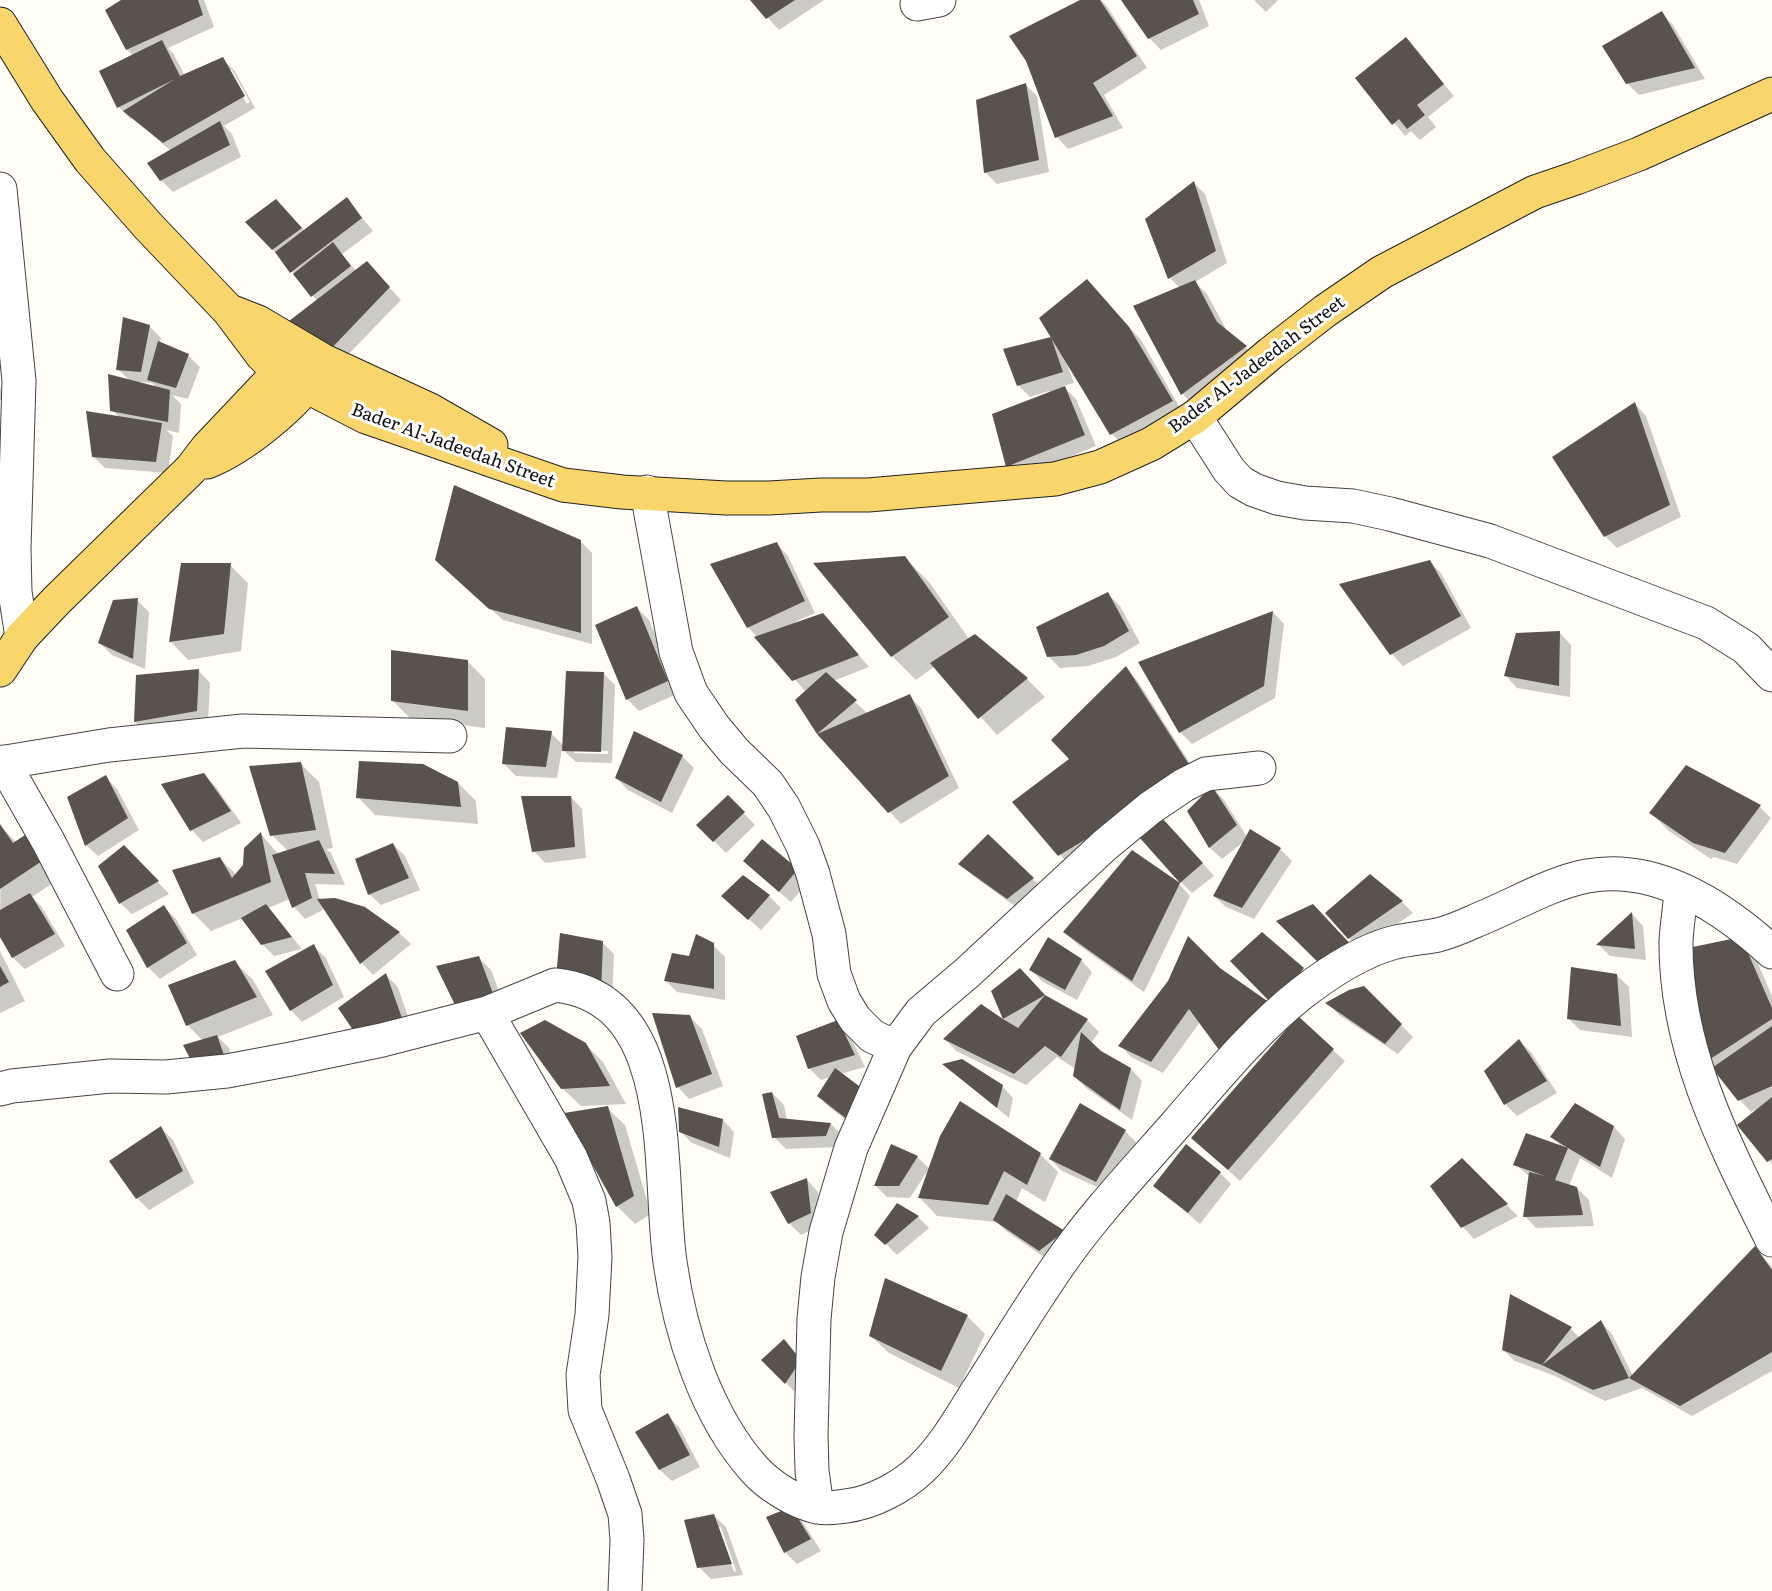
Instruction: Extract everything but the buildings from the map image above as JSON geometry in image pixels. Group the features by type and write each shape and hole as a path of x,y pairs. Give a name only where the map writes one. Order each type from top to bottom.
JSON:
{"main road":[{"path":"0,24 46,100 90,160 149,227 229,311 250,318 294,368 207,447 191,469 56,601 22,637 0,670"},
{"name":"Bader Al-Jadeedah Street","path":"294,368 366,417 563,486 622,492 769,498 868,495 1055,479 1100,467 1127,456 1195,417 1280,346 1382,272 1535,192 1639,153 1772,94"},
{"name":"Bader Al-Jadeedah Street","path":"294,368 324,361 430,410 563,486"}],"street":[{"path":"0,189 19,381 14,549 15,592 22,637"},
{"path":"1195,417 1230,470 1240,482 1254,490 1277,498 1305,503 1353,507 1390,514 1490,541 1706,622 1746,648 1772,675"},
{"path":"647,492 676,652 691,693 734,751 768,784 784,808 803,846 813,874 829,934 834,974 841,995 855,1019 872,1036 895,1047"},
{"path":"117,974 48,842 1,763 109,745 243,731 450,736"},
{"path":"817,1507 812,1471 811,1435 814,1319 818,1277 826,1232 851,1148 895,1047 921,1012 967,973 1105,845 1150,808 1184,784 1206,774 1259,768"},
{"path":"0,1089 110,1076 166,1077 227,1071 382,1040 487,1013 555,985 567,986 583,992 601,1001 626,1022 644,1054 656,1103 662,1144 662,1175 670,1265 696,1367 711,1403 738,1450 770,1484 788,1495 817,1507 853,1506 875,1498 909,1479 925,1465 961,1416 1058,1265 1101,1209 1239,1053 1301,994 1335,971 1394,942 1446,933 1547,890 1587,876 1638,876 1668,884 1725,914 1754,935 1772,952"},
{"path":"1681,890 1677,952 1682,1006 1694,1064 1722,1139 1772,1240"},
{"path":"487,1013 571,1158 589,1201 595,1257 592,1315 583,1375 585,1410 625,1514 626,1591"}]}
